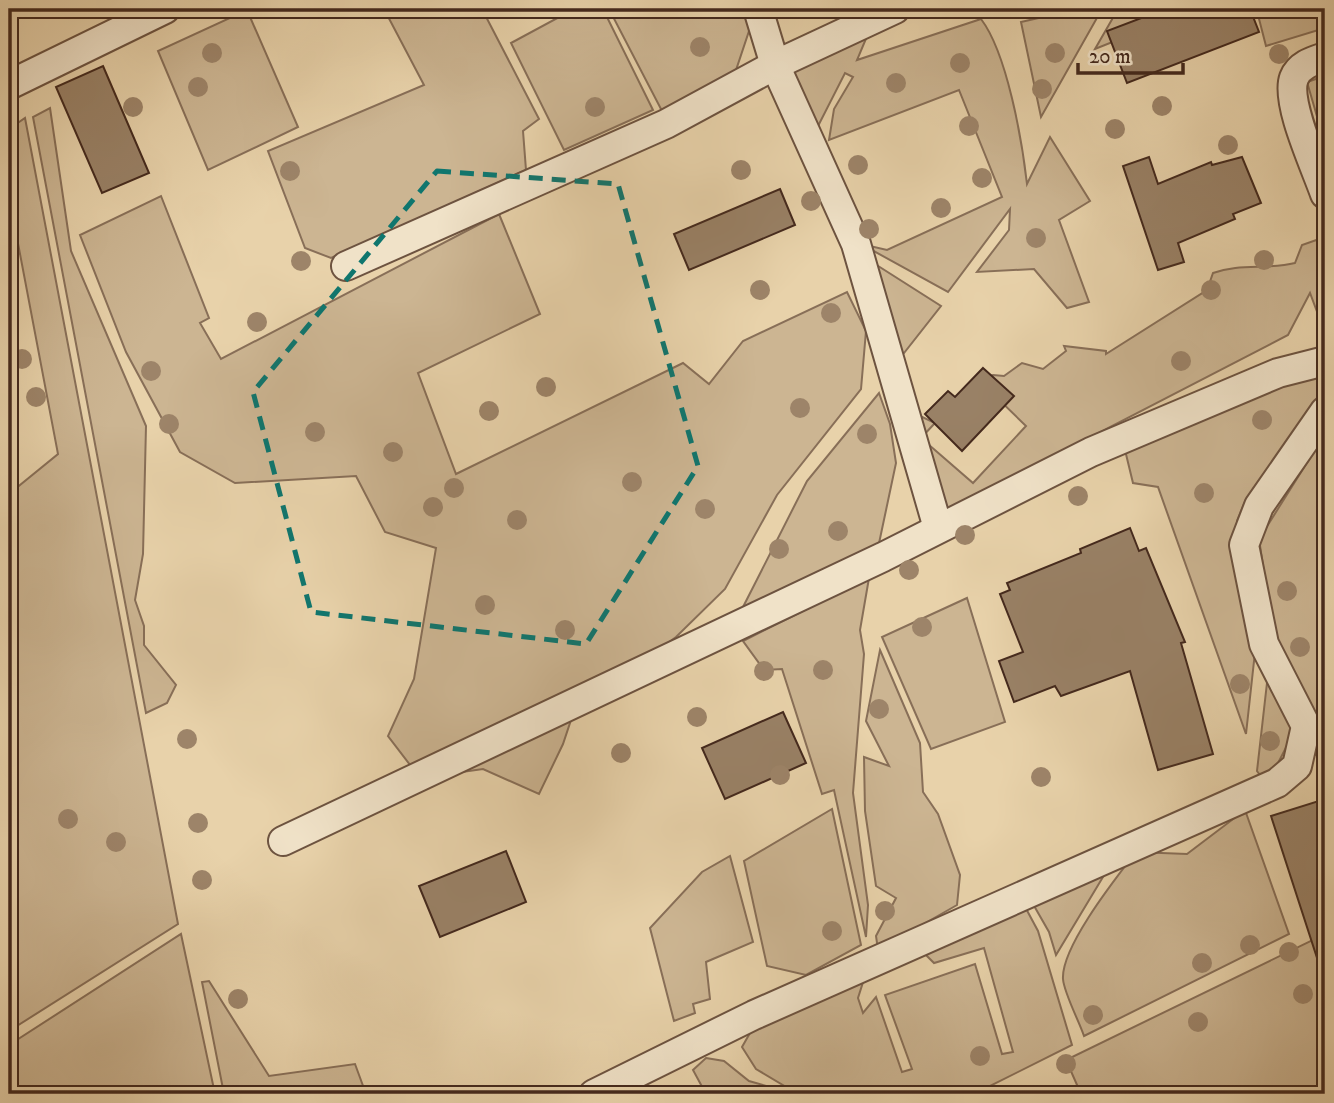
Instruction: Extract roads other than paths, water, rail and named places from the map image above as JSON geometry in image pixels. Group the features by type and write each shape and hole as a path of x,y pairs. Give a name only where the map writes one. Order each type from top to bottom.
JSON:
{"street":[{"path":"9,85 165,9"},
{"path":"758,9 775,65 856,244 938,528"},
{"path":"346,266 666,124 775,65 895,9"},
{"path":"1325,57 1308,62 1295,76 1291,94 1325,194"},
{"path":"283,841 870,563 1091,452 1278,373 1325,361"},
{"path":"594,1094 754,1015 1277,783 1297,766 1306,726 1264,644 1244,545 1259,506 1325,411"}]}
